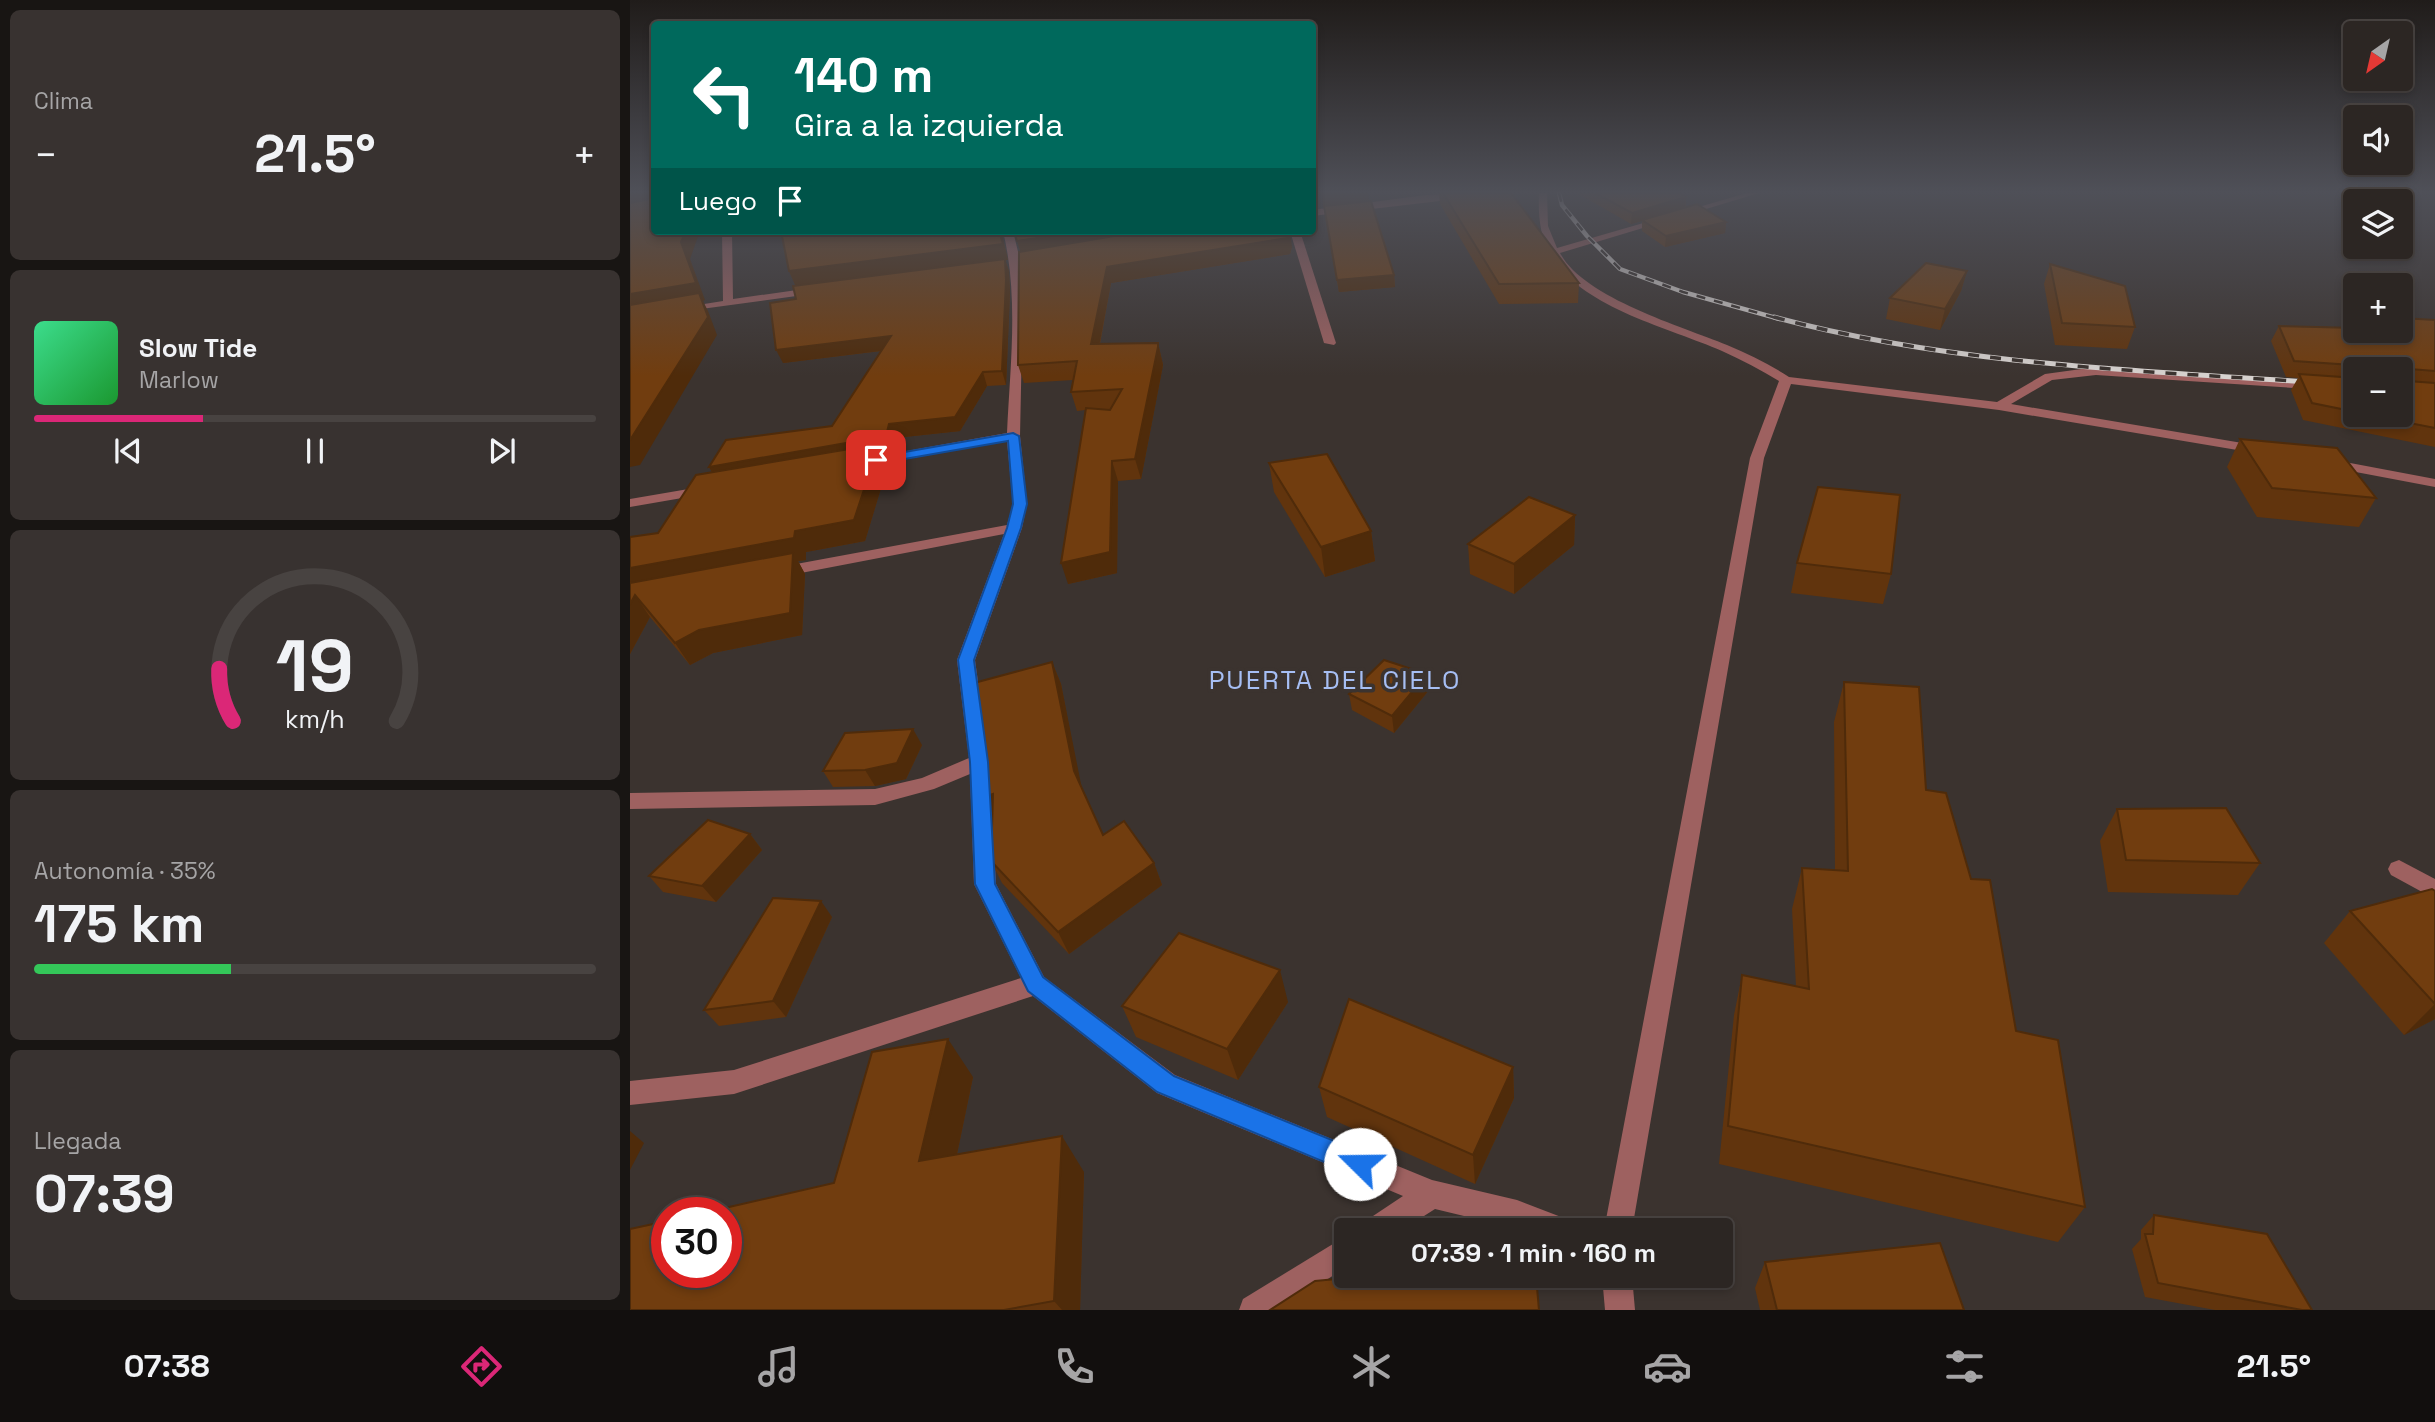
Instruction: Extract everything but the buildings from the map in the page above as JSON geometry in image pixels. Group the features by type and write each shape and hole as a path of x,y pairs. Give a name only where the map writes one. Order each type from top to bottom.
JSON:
{"street":[{"path":"727,254 728,302"},
{"path":"1014,254 1016,264 1013,436 1020,504 1014,528 966,660 979,762 985,884 1035,984 1166,1084 1432,1194 1528,1218"},
{"path":"1302,254 1330,343"},
{"path":"1555,254 1569,274 1602,298 1730,348 1769,367 1786,380 1999,406 2274,453"},
{"path":"667,313 824,289"},
{"path":"1999,406 2049,377 2096,371 2343,387"},
{"path":"1620,1218 1757,458 1786,380"},
{"path":"849,465 1013,436"},
{"path":"2315,460 2435,482"},
{"path":"630,503 726,486"},
{"path":"767,574 1014,528"},
{"path":"630,801 875,797 927,784 979,762"},
{"path":"2399,869 2435,890"},
{"path":"630,1093 734,1082 1035,984"},
{"path":"1395,1218 1432,1194"},
{"path":"1254,1310 1334,1258"},
{"path":"1618,1288 1620,1310"}],"railway":[{"path":"1605,254 1620,269 1683,292 1780,319"},
{"path":"1774,317 1844,334 1989,357 2137,371 2343,384"}],"district":[{"name":"PUERTA DEL CIELO","path":"1335,680"}],"route":[{"path":"876,460 1013,436 1020,504 1014,528 966,660 979,762 985,884 1035,984 1166,1084 1360,1164"}]}
